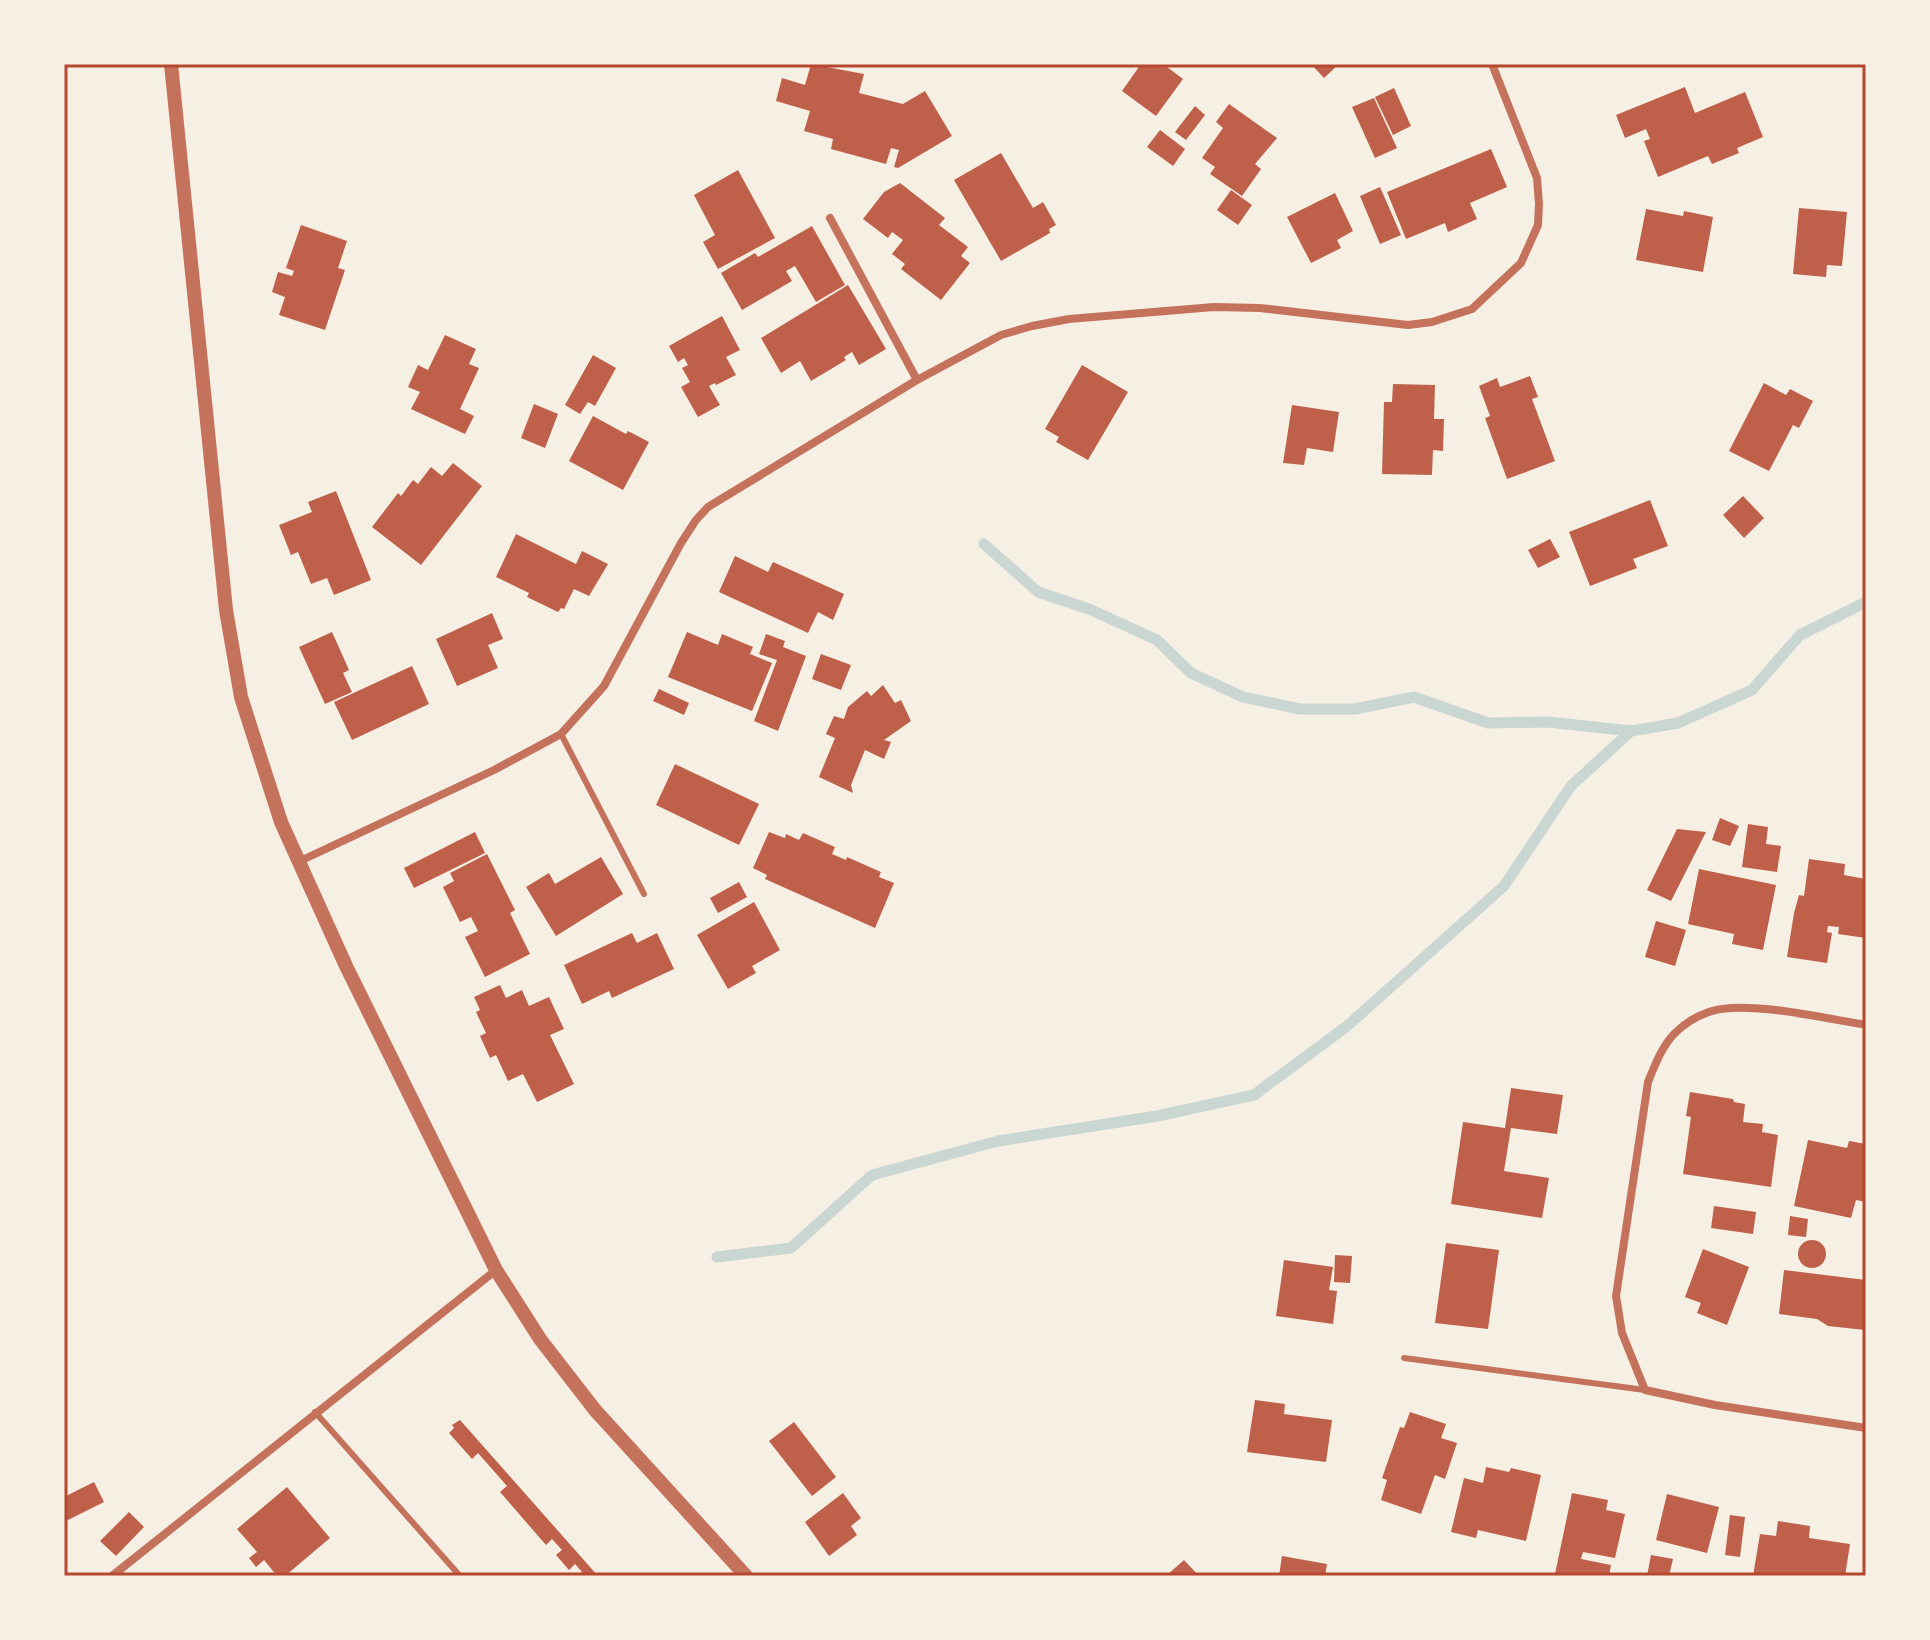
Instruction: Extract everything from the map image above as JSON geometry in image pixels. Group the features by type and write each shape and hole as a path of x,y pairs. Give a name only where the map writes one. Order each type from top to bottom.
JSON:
{"street":[{"path":"171,64 226,610 241,697 271,794 298,862 346,966 496,1270 540,1339 595,1410 746,1576"},
{"path":"298,862 494,770 561,734 604,686 681,543 708,507 917,380 1001,335 1069,319 1214,307 1408,325 1432,322 1472,309 1521,263 1538,225 1537,178 1492,64"},
{"path":"830,218 917,380"},
{"path":"1866,1025 1740,1007 1712,1011 1691,1020 1674,1034 1659,1056 1648,1082 1616,1296 1622,1333 1645,1390 1715,1405 1866,1428"},
{"path":"112,1576 496,1270"}],"lane":[{"path":"561,734 644,894"},
{"path":"1404,1358 1645,1390"},
{"path":"315,1412 460,1576"}],"building":[{"path":"811,64 864,74 859,93 903,104 925,91 952,136 898,168 894,167 899,150 891,148 886,164 831,149 833,139 804,131 810,111 776,101 782,78 805,85"},
{"path":"1141,64 1163,64 1183,79 1156,116 1122,91"},
{"path":"1311,64 1339,64 1324,78"},
{"path":"1685,87 1695,113 1745,92 1763,137 1737,148 1739,153 1712,164 1708,156 1658,177 1644,141 1650,139 1646,129 1625,138 1616,115"},
{"path":"1394,88 1411,126 1393,135 1375,97"},
{"path":"1374,98 1397,148 1375,158 1352,107"},
{"path":"1229,104 1277,138 1255,164 1261,169 1242,196 1210,174 1215,167 1202,158 1223,128 1216,122"},
{"path":"1195,106 1205,115 1186,140 1175,132"},
{"path":"1160,130 1185,149 1173,166 1147,147"},
{"path":"1491,149 1507,187 1470,203 1477,219 1448,232 1445,223 1406,239 1387,192"},
{"path":"1001,153 1033,208 1043,202 1056,225 1049,229 1050,233 1001,261 954,180"},
{"path":"738,170 775,238 718,269 703,242 715,235 694,195"},
{"path":"900,183 945,218 939,225 968,247 961,256 970,263 941,300 901,269 905,264 892,254 903,240 892,232 888,238 863,219 884,192"},
{"path":"1380,187 1401,235 1380,244 1360,196"},
{"path":"1231,190 1252,205 1238,225 1217,210"},
{"path":"1335,193 1353,231 1337,240 1341,248 1311,263 1287,217"},
{"path":"1799,208 1847,212 1842,266 1827,265 1826,277 1793,274"},
{"path":"1646,209 1683,216 1684,211 1713,217 1703,272 1636,260"},
{"path":"301,225 347,241 338,268 345,270 325,330 279,315 285,297 272,292 278,272 292,276 294,271 286,268"},
{"path":"812,226 845,285 816,302 795,266 786,271 792,281 742,310 721,273 755,253 758,257"},
{"path":"848,285 886,349 859,365 852,352 844,357 846,360 811,381 800,361 781,373 761,338"},
{"path":"722,316 740,350 726,357 736,375 709,386 720,405 698,417 681,387 690,382 682,368 688,365 684,358 678,362 669,346"},
{"path":"445,335 476,349 469,364 479,368 460,409 474,416 465,434 411,409 420,392 408,387 418,365 428,370"},
{"path":"593,355 616,368 595,406 588,402 580,414 565,405"},
{"path":"1082,365 1128,392 1088,460 1056,442 1059,437 1045,429"},
{"path":"1530,376 1538,397 1532,399 1555,461 1507,479 1485,418 1490,416 1479,386 1497,378 1500,387"},
{"path":"1764,383 1786,395 1790,389 1813,401 1799,428 1793,425 1769,471 1729,451"},
{"path":"1393,384 1435,385 1434,419 1444,419 1443,451 1433,450 1432,475 1382,474 1384,402 1392,402"},
{"path":"534,404 558,414 545,448 521,438"},
{"path":"1292,405 1339,412 1333,452 1307,448 1304,465 1283,463"},
{"path":"593,416 626,434 628,431 649,442 623,490 569,461"},
{"path":"453,463 482,486 421,565 372,527 398,493 401,496 413,480 418,484 431,467 442,476"},
{"path":"336,491 371,580 334,595 327,578 311,584 298,552 291,555 279,525 312,512 308,502"},
{"path":"1743,496 1764,518 1744,538 1723,515"},
{"path":"1650,500 1668,546 1633,559 1637,568 1590,586 1569,532"},
{"path":"516,534 576,564 582,551 608,564 589,596 574,589 564,609 558,612 496,577"},
{"path":"1550,539 1560,557 1538,568 1528,550"},
{"path":"735,556 768,572 773,562 844,594 833,620 818,612 808,633 719,592"},
{"path":"492,613 503,639 488,645 498,668 457,686 436,639"},
{"path":"332,632 349,670 343,673 352,692 325,704 299,647"},
{"path":"687,632 718,645 722,634 753,647 750,654 772,663 752,711 668,677"},
{"path":"766,634 785,641 783,647 806,656 778,731 754,721 777,660 759,654"},
{"path":"821,654 851,665 841,690 812,679"},
{"path":"412,666 429,704 352,740 334,702"},
{"path":"883,685 895,703 901,700 911,721 884,740 891,742 884,759 865,750 851,785 853,793 819,777 835,738 826,734 834,716 844,719 848,707 867,691 871,696"},
{"path":"659,689 689,703 684,715 653,701"},
{"path":"675,764 759,804 739,845 656,805"},
{"path":"1720,818 1739,826 1730,846 1712,840"},
{"path":"1748,824 1768,827 1766,844 1781,846 1777,872 1742,867"},
{"path":"1677,829 1706,832 1671,901 1647,890"},
{"path":"475,832 485,853 414,888 404,868"},
{"path":"769,832 785,838 786,834 799,840 803,833 835,847 832,854 881,872 879,877 894,883 875,928 765,879 767,875 753,868"},
{"path":"487,854 515,910 510,913 530,954 485,977 465,937 478,931 471,917 460,922 443,887 454,881 450,873"},
{"path":"601,857 623,894 556,936 526,887 549,873 555,884"},
{"path":"1809,859 1845,864 1844,875 1866,879 1866,938 1838,934 1839,927 1828,926 1827,932 1832,933 1827,963 1787,957 1799,895 1804,896"},
{"path":"1699,869 1776,885 1763,950 1732,944 1734,934 1688,924"},
{"path":"739,882 747,897 718,913 710,898"},
{"path":"754,902 780,950 752,966 756,973 728,989 697,935"},
{"path":"1656,921 1686,930 1675,966 1645,957"},
{"path":"632,933 637,943 657,933 674,969 612,998 609,991 582,1004 564,965"},
{"path":"500,985 506,998 522,990 529,1006 549,997 564,1029 550,1035 574,1084 537,1102 523,1074 508,1081 496,1055 490,1058 480,1036 486,1033 476,1012 480,1010 474,997"},
{"path":"1511,1088 1563,1095 1557,1134 1511,1128 1504,1171 1549,1178 1542,1218 1451,1204 1463,1122 1505,1128"},
{"path":"1690,1092 1745,1104 1743,1122 1763,1124 1762,1132 1778,1135 1771,1187 1683,1174 1691,1117 1686,1116"},
{"path":"1808,1140 1847,1148 1849,1141 1866,1144 1866,1202 1856,1200 1851,1218 1794,1206"},
{"path":"1714,1206 1756,1212 1753,1234 1711,1228"},
{"path":"1790,1216 1808,1219 1806,1237 1788,1235"},
{"path":"1812,1240 1822,1244 1826,1254 1822,1264 1812,1268 1802,1264 1798,1254 1802,1244"},
{"path":"1446,1243 1499,1250 1488,1329 1435,1323"},
{"path":"1703,1249 1749,1267 1727,1325 1697,1313 1701,1303 1685,1297"},
{"path":"1335,1255 1352,1256 1350,1283 1334,1282"},
{"path":"1284,1260 1333,1267 1329,1290 1337,1291 1333,1324 1276,1316"},
{"path":"1784,1270 1866,1280 1865,1330 1828,1326 1817,1319 1779,1314"},
{"path":"1255,1400 1285,1404 1284,1414 1332,1420 1326,1462 1247,1452"},
{"path":"1410,1412 1446,1424 1441,1438 1457,1443 1445,1479 1435,1475 1421,1514 1381,1500 1387,1480 1382,1478 1400,1427 1404,1428"},
{"path":"460,1420 598,1576 577,1576 582,1572 575,1564 569,1570 556,1555 562,1550 552,1539 546,1545 500,1492 507,1486 478,1453 472,1459 449,1433 454,1428 452,1425"},
{"path":"794,1422 836,1477 812,1496 769,1441"},
{"path":"1486,1467 1509,1472 1511,1468 1541,1475 1526,1541 1478,1530 1476,1538 1451,1532 1464,1478 1483,1483"},
{"path":"94,1482 104,1502 64,1522 64,1497"},
{"path":"287,1487 330,1538 285,1576 277,1576 264,1560 256,1567 249,1558 257,1552 237,1529"},
{"path":"843,1493 861,1518 851,1526 857,1535 829,1556 805,1522"},
{"path":"1572,1493 1608,1500 1606,1510 1625,1514 1615,1558 1583,1552 1581,1559 1611,1565 1609,1576 1555,1574"},
{"path":"1667,1494 1719,1507 1707,1553 1656,1540"},
{"path":"129,1512 144,1527 116,1556 100,1541"},
{"path":"1730,1515 1745,1517 1740,1557 1725,1555"},
{"path":"1778,1521 1810,1526 1809,1538 1850,1544 1845,1576 1753,1576 1760,1534 1776,1536"},
{"path":"1651,1555 1673,1559 1669,1576 1647,1576"},
{"path":"1282,1556 1327,1564 1325,1576 1279,1576"},
{"path":"1184,1560 1199,1576 1166,1576"}],"waterway":[{"path":"984,544 1038,592 1089,609 1157,640 1191,673 1243,697 1300,709 1355,709 1414,697 1488,723 1548,722 1631,731"},
{"path":"717,1257 791,1248 872,1175 998,1141 1157,1116 1254,1095 1346,1027 1504,886 1571,786 1631,731 1678,723 1752,690 1800,635 1866,602"}]}
